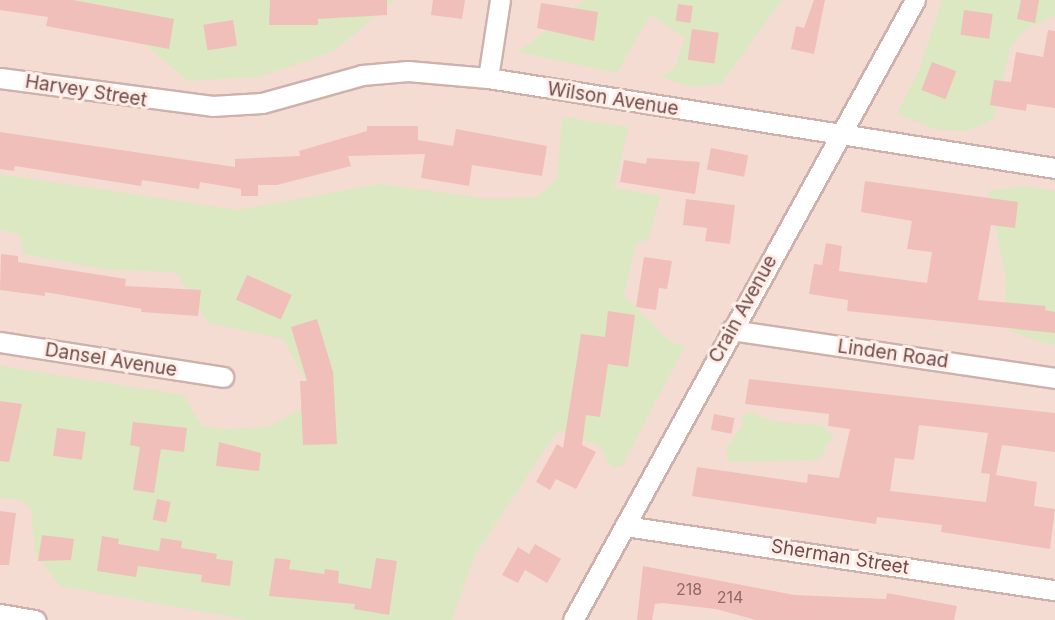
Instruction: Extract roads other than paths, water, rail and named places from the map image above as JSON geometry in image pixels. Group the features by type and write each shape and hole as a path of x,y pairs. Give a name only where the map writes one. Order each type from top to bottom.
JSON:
{"street":[{"path":"488,78 500,0"},
{"name":"Crain Avenue","path":"573,620 915,0"},
{"name":"Wilson Avenue","path":"171,104 262,103 362,75 408,71 488,78 1055,168"},
{"name":"Harvey Street","path":"0,78 171,104"},
{"name":"Linden Road","path":"731,330 1055,378"},
{"name":"Dansel Avenue","path":"0,342 223,377"},
{"name":"Sherman Street","path":"625,526 1055,590"},
{"path":"0,614 35,620"}]}
